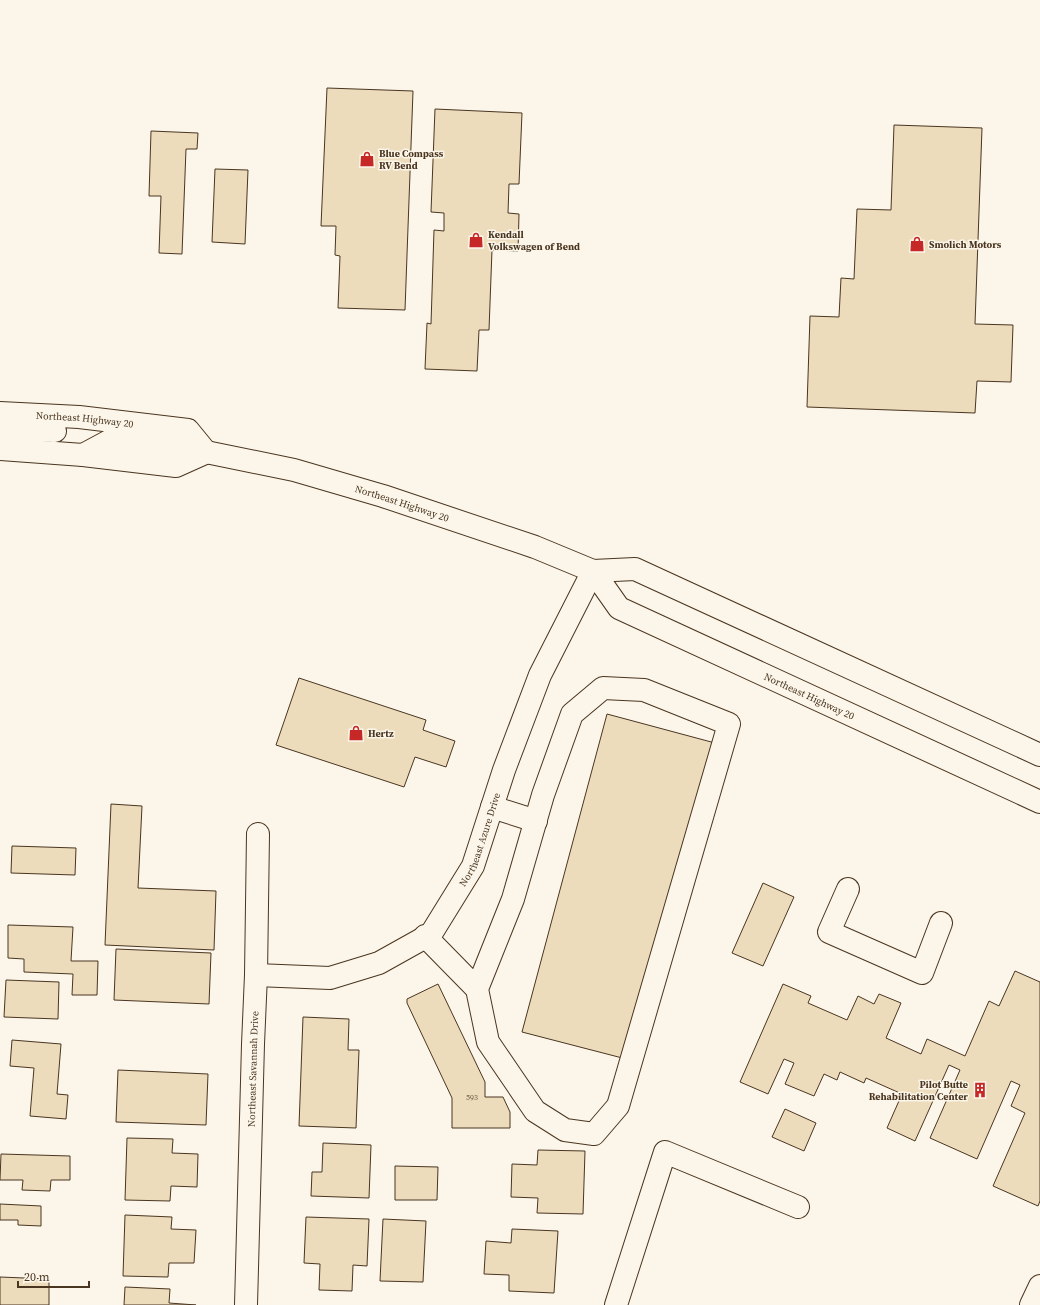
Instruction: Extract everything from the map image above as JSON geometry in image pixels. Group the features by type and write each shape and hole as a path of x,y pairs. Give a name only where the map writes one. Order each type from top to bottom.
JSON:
{"main road":[{"name":"Northeast Highway 20","path":"0,413 79,417 188,430 206,452 294,470 383,496 535,547 593,572 635,569 1040,755"},
{"path":"0,429 63,431 79,417"},
{"path":"0,449 83,454 109,441 206,452"},
{"name":"Northeast Highway 20","path":"593,572 619,608 1040,802"},
{"name":"Northeast Azure Drive","path":"256,975 330,978 379,963 431,934 473,866 504,770 540,675 593,572"},
{"path":"425,936 477,989 488,1042 535,1111 565,1130 594,1134 618,1106 729,724 644,690 603,688 572,714 543,796 513,899 477,989"},
{"path":"492,807 536,821"},
{"name":"Northeast Savannah Drive","path":"246,1305 252,1044 256,975 258,834"},
{"path":"848,889 829,932 922,973 941,923"},
{"path":"616,1305 665,1152 798,1208"},
{"path":"1031,1305 1040,1286"}],"building":[{"name":"Blue Compass RV Bend","path":"327,88 413,91 405,310 338,308 340,256 335,255 336,226 321,226"},
{"name":"Kendall Volkswagen of Bend","path":"435,109 522,113 519,184 509,184 508,213 519,214 518,251 492,250 489,330 479,330 477,371 425,369 427,323 431,324 434,230 444,231 444,213 431,212"},
{"name":"Smolich Motors","path":"894,125 982,128 975,324 1013,325 1011,382 977,381 975,413 807,407 810,316 839,317 841,278 854,279 857,209 891,210"},
{"path":"151,131 198,133 197,149 186,149 182,254 159,253 161,196 149,196"},
{"path":"215,169 248,170 245,244 212,242"},
{"name":"Hertz","path":"299,678 426,720 423,730 455,741 446,767 415,757 404,787 276,745"},
{"path":"607,714 715,743 630,1060 522,1032"},
{"path":"111,804 142,806 138,888 216,891 214,950 105,945"},
{"path":"12,846 76,848 75,875 11,873"},
{"path":"763,883 794,897 763,966 732,953"},
{"path":"8,925 73,927 71,961 98,961 97,995 72,995 73,974 24,972 24,959 8,958"},
{"path":"116,949 211,953 209,1004 114,1000"},
{"name":"Pilot Butte Rehabilitation Center","path":"1015,971 1040,982 1040,1201 1038,1206 993,1186 1025,1113 1011,1106 1020,1085 1011,1081 977,1159 930,1138 960,1070 949,1065 915,1141 887,1128 902,1094 866,1078 864,1083 840,1072 837,1080 824,1074 814,1096 785,1084 794,1063 784,1059 768,1094 740,1082 783,984 811,996 808,1003 847,1020 858,996 874,1004 879,994 901,1003 886,1038 921,1054 927,1039 965,1056 989,1001 999,1006"},
{"path":"6,980 59,982 58,1019 4,1017"},
{"path":"438,984 485,1082 485,1097 503,1097 510,1112 510,1128 452,1128 452,1098 407,1003 407,999"},
{"path":"303,1017 349,1019 348,1050 359,1050 356,1128 299,1126"},
{"path":"12,1040 61,1044 57,1094 68,1095 66,1119 30,1116 34,1068 10,1066"},
{"path":"118,1070 208,1074 206,1125 116,1122"},
{"path":"785,1109 816,1123 804,1151 772,1137"},
{"path":"127,1138 173,1139 172,1153 198,1154 197,1187 171,1186 170,1201 125,1200"},
{"path":"323,1143 371,1145 369,1198 311,1196 312,1172 322,1172"},
{"path":"538,1150 585,1151 583,1214 537,1213 538,1198 511,1197 512,1164 537,1165"},
{"path":"1,1154 70,1156 70,1180 51,1180 50,1191 22,1190 23,1180 0,1180"},
{"path":"395,1166 438,1167 437,1200 395,1200"},
{"path":"0,1204 41,1206 41,1226 18,1225 18,1220 0,1220"},
{"path":"125,1215 172,1217 171,1229 196,1230 194,1263 169,1263 168,1277 123,1276"},
{"path":"306,1217 369,1219 367,1266 353,1265 352,1291 319,1290 320,1264 304,1263"},
{"path":"383,1219 426,1221 423,1282 380,1281"},
{"path":"512,1229 558,1231 554,1293 509,1291 509,1275 484,1274 486,1241 511,1243"},
{"path":"0,1277 49,1279 49,1305 0,1305"},
{"path":"125,1287 170,1289 169,1303 196,1305 124,1305"}],"place":[{"name":"Blue Compass RV Bend","path":"367,159"},
{"name":"Kendall Volkswagen of Bend","path":"476,240"},
{"name":"Smolich Motors","path":"917,244"},
{"name":"Hertz","path":"356,733"},
{"name":"Pilot Butte Rehabilitation Center","path":"980,1090"}]}
